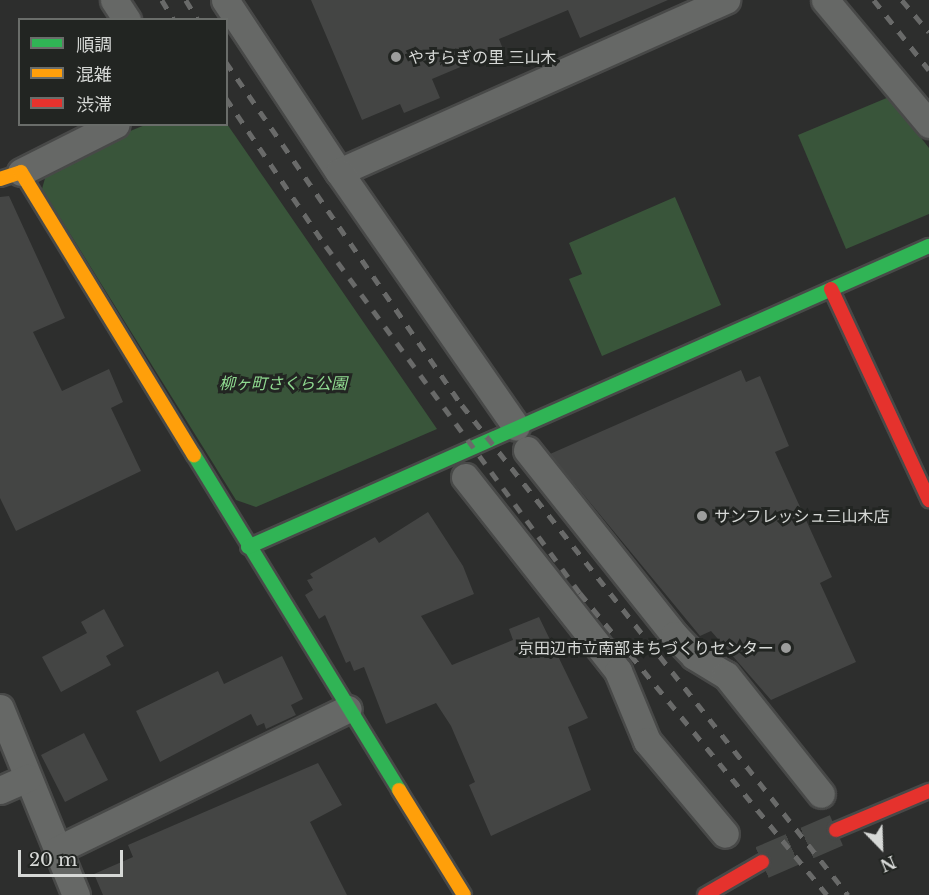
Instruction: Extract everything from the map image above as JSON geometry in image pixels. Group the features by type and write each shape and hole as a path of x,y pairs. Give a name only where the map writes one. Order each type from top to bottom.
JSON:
{"street":[{"path":"114,0 126,18"},
{"path":"225,0 339,172 521,438 674,635 694,656 726,675 822,794"},
{"path":"339,172 726,0"},
{"path":"825,0 929,124"},
{"path":"112,126 10,176 248,547 464,895"},
{"path":"248,547 521,438 831,289 929,246"},
{"path":"831,289 929,500"},
{"path":"465,477 618,671 647,741 725,834"},
{"path":"0,708 76,895"},
{"path":"57,850 348,709"},
{"path":"0,790 27,778"},
{"path":"836,830 929,791"},
{"path":"722,891 762,862"}],"green space":[{"path":"889,97 929,148 929,214 846,249 798,135"},
{"name":"柳ヶ町さくら公園","path":"228,125 437,429 256,507 236,500 42,189 49,164 143,126"},
{"path":"675,197 721,305 602,356 569,279 582,274 569,243"}],"building":[{"name":"やすらぎの里 三山木","path":"311,0 668,0 580,38 568,10 499,39 503,49 432,79 440,98 404,113 400,104 362,120"},
{"path":"9,196 65,318 33,332 62,391 109,369 123,402 111,408 141,471 16,531 0,498 0,197"},
{"name":"サンフレッシュ三山木店","path":"741,370 746,382 760,376 789,446 775,452 832,577 820,583 856,662 771,700 711,631 700,636 550,454"},
{"path":"428,512 463,566 474,594 421,616 452,665 513,640 509,629 539,617 588,718 568,727 591,790 491,836 469,785 475,782 451,726 436,703 386,724 364,667 354,671 350,661 346,663 325,615 319,619 305,595 313,590 307,580 313,578 310,574 375,537 379,543"},
{"path":"104,609 124,646 106,656 111,665 61,692 42,657 87,633 81,622"},
{"path":"282,656 303,699 291,705 296,715 266,729 264,723 257,726 251,714 160,762 136,711 218,671 224,684"},
{"path":"84,733 108,780 65,802 41,755"},
{"path":"318,763 342,805 310,822 347,895 103,895 94,874 133,857 128,845"}],"tunnel":[{"path":"762,862 836,830"}],"railway":[{"path":"162,0 173,18"},
{"path":"186,0 197,18"},
{"path":"874,0 929,70"},
{"path":"902,0 929,32"},
{"path":"228,65 462,405 848,895"},
{"path":"228,101 326,246 580,593 827,895"}],"traffic: fast":[{"path":"248,547 929,246"},
{"path":"194,455 399,790"}],"traffic: slow":[{"path":"0,179 21,172 194,455"},
{"path":"399,790 464,895"}],"traffic: jam":[{"path":"831,289 929,500"},
{"path":"836,830 929,791"},
{"path":"705,895 762,862"}],"place":[{"name":"やすらぎの里 三山木","path":"396,57"},
{"name":"サンフレッシュ三山木店","path":"702,516"},
{"name":"京田辺市立南部まちづくりセンター","path":"786,648"}]}
